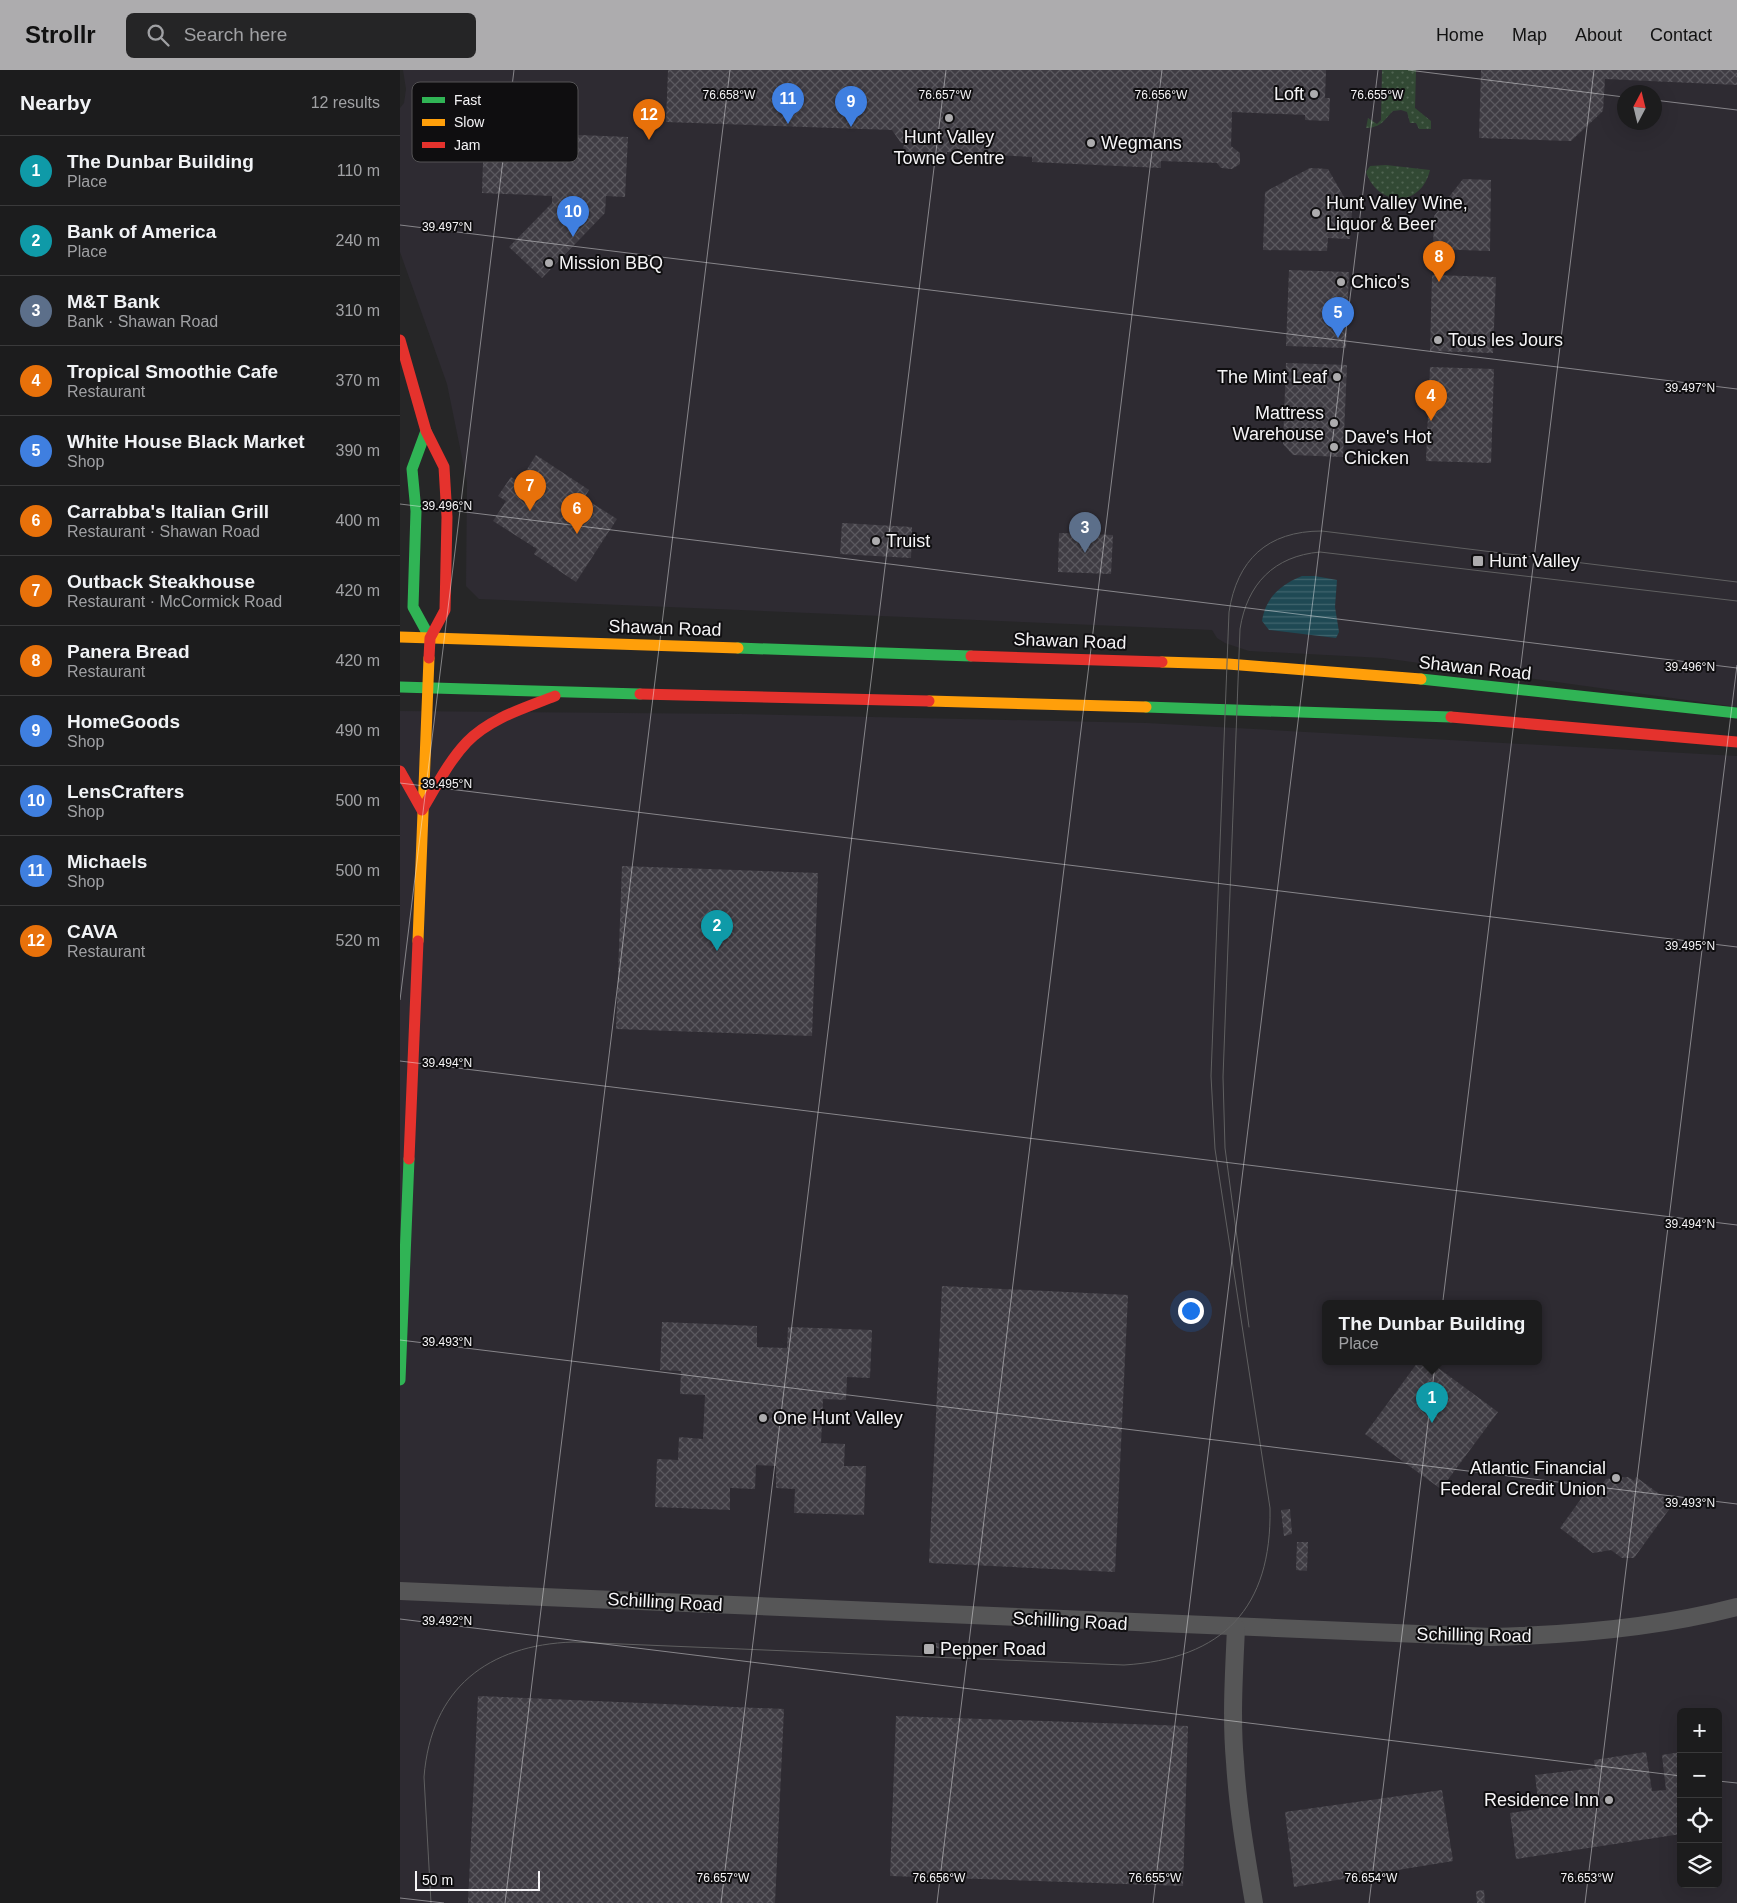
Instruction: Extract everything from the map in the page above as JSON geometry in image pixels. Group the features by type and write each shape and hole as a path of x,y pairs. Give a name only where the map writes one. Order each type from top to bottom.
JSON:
{"main road":[{"path":"400,340 426,431 444,467 448,517 445,610 430,638 427,688 400,1380"},
{"path":"426,431 412,469 416,511 413,607 430,638"},
{"name":"Shawan Road","path":"400,637 1228,664 1376,675 1510,693 1737,714"},
{"path":"400,687 1506,716 1737,742"},
{"path":"422,810 457,754 479,732 504,717 566,692"},
{"path":"400,771 422,810"}],"street":[{"name":"Schilling Road","path":"400,1591 1452,1636 1542,1636 1657,1624 1737,1607"},
{"path":"1236,1628 1233,1720 1234,1761 1238,1806 1254,1903"}],"shaded area":[{"path":"403,70 1737,70 1737,707 1383,658 1249,651 1225,643 1217,638 1212,630 479,599 466,586 467,482 447,384 400,252 400,108 404,103 406,89"},
{"path":"400,711 740,714 1147,723 1737,756 1737,1903 400,1903"}],"green space":[{"path":"1382,70 1416,70 1415,108 1431,121 1431,129 1419,129 1416,123 1410,123 1407,112 1401,110 1393,111 1379,125 1366,128 1368,118 1377,124 1381,120"},
{"path":"1386,165 1430,170 1425,182 1418,191 1409,197 1389,197 1372,184 1366,172 1370,166"}],"water":[{"path":"1302,576 1337,580 1335,607 1339,632 1336,638 1269,630 1262,621 1267,605 1275,593 1287,583"}],"building":[{"name":"Hunt Valley Towne Centre","path":"668,70 1326,70 1325,98 1330,98 1329,121 1305,120 1305,115 1232,112 1231,146 1240,153 1240,164 1232,169 1221,168 1217,163 1161,161 1161,168 1032,162 1032,157 947,152 947,154 903,152 904,143 901,143 892,130 666,122"},
{"path":"1481,70 1737,70 1737,85 1605,79 1603,111 1571,141 1479,138"},
{"path":"578,135 628,137 625,197 606,196 605,213 542,278 509,247 552,203 552,196 482,193 483,162 578,162"},
{"path":"1310,168 1328,169 1352,211 1350,239 1328,238 1327,251 1263,250 1265,192"},
{"path":"1463,179 1491,180 1490,251 1433,249 1434,216"},
{"path":"1289,270 1349,272 1346,348 1286,346"},
{"path":"1432,275 1496,277 1493,353 1430,351"},
{"path":"1286,363 1347,365 1343,457 1293,455 1283,444"},
{"path":"1430,367 1494,369 1491,463 1426,461"},
{"path":"536,455 589,490 584,498 617,519 576,582 534,554 537,549 493,521 506,501 498,496 511,477 519,482"},
{"name":"Truist","path":"842,523 912,527 911,558 840,554"},
{"path":"1059,533 1113,535 1111,574 1058,572"},
{"path":"622,866 818,873 812,1036 616,1029"},
{"path":"942,1286 1128,1295 1115,1572 929,1563"},
{"name":"One Hunt Valley","path":"662,1322 757,1326 757,1347 787,1348 788,1327 872,1330 870,1378 847,1377 846,1400 823,1399 821,1443 845,1444 844,1466 866,1466 864,1515 794,1513 795,1489 776,1488 776,1466 756,1465 755,1489 730,1488 730,1510 655,1507 657,1459 678,1460 679,1437 703,1439 705,1395 680,1394 681,1371 660,1370"},
{"path":"1416,1365 1434,1365 1498,1412 1441,1489 1365,1434"},
{"path":"1628,1477 1634,1481 1636,1477 1673,1504 1634,1558 1622,1558 1611,1550 1593,1553 1560,1528 1594,1481 1601,1486 1606,1479"},
{"path":"1290,1509 1292,1534 1284,1536 1281,1510"},
{"path":"1297,1542 1308,1542 1307,1571 1296,1570"},
{"path":"934,1643 949,1644 949,1649 934,1648"},
{"path":"478,1696 784,1709 775,1903 468,1903"},
{"path":"896,1716 1188,1726 1183,1886 890,1876"},
{"name":"Residence Inn","path":"1646,1752 1652,1791 1666,1790 1662,1755 1677,1753 1677,1835 1516,1859 1510,1813 1539,1809 1535,1775 1595,1768 1594,1760"},
{"path":"1442,1790 1453,1861 1294,1887 1285,1812"},
{"path":"1484,1890 1485,1903 1477,1903 1476,1891"}],"tram line":[{"path":"431,1903 424,1777 429,1746 438,1719 452,1696 469,1677 490,1663 515,1652 542,1645 573,1642 1124,1665 1159,1661 1189,1652 1214,1639 1235,1622 1251,1600 1262,1574 1268,1543 1270,1508 1215,1149 1211,1076 1229,612 1239,577 1258,552 1271,543 1285,536 1303,532 1322,531 1737,582"},
{"path":"1249,1327 1225,1148 1223,1077 1240,629 1249,599 1256,586 1265,575 1289,559 1320,552 1737,601"}],"traffic: fast":[{"path":"426,431 412,469 416,511 413,607 430,638"},
{"path":"738,648 971,656"},
{"path":"1421,679 1737,713"},
{"path":"400,687 640,694"},
{"path":"1146,707 1451,717"},
{"path":"400,1380 409,1159"}],"traffic: slow":[{"path":"400,637 738,648"},
{"path":"418,941 429,658"},
{"path":"1162,662 1228,664 1421,679"},
{"path":"929,701 1146,707"}],"traffic: jam":[{"path":"400,340 426,431 444,467 447,517 445,610 430,638 429,658"},
{"path":"971,656 1162,662"},
{"path":"640,694 929,701"},
{"path":"400,771 422,810 454,758 476,734 508,714 555,696"},
{"path":"1451,717 1737,742"},
{"path":"409,1159 418,941"}],"place":[{"name":"Loft","path":"1314,94"},
{"name":"Hunt Valley Towne Centre","path":"949,118"},
{"name":"Michaels","path":"788,124"},
{"name":"HomeGoods","path":"851,127"},
{"name":"CAVA","path":"649,140"},
{"name":"Wegmans","path":"1091,143"},
{"name":"Hunt Valley Wine, Liquor & Beer","path":"1316,213"},
{"name":"LensCrafters","path":"573,237"},
{"name":"Mission BBQ","path":"549,263"},
{"name":"Chico's","path":"1341,282"},
{"name":"Panera Bread","path":"1439,282"},
{"name":"White House Black Market","path":"1338,338"},
{"name":"Tous les Jours","path":"1438,340"},
{"name":"The Mint Leaf","path":"1337,377"},
{"name":"Tropical Smoothie Cafe","path":"1431,421"},
{"name":"Mattress Warehouse","path":"1334,423"},
{"name":"Dave's Hot Chicken","path":"1334,447"},
{"name":"Outback Steakhouse","path":"530,511"},
{"name":"Carrabba's Italian Grill","path":"577,534"},
{"name":"Truist","path":"876,541"},
{"name":"M&T Bank","path":"1085,553"},
{"name":"Hunt Valley","path":"1478,561"},
{"name":"Bank of America","path":"717,951"},
{"name":"One Hunt Valley","path":"763,1418"},
{"name":"The Dunbar Building","path":"1432,1423"},
{"name":"Atlantic Financial Federal Credit Union","path":"1616,1478"},
{"name":"Pepper Road","path":"929,1649"},
{"name":"Residence Inn","path":"1609,1800"}]}
